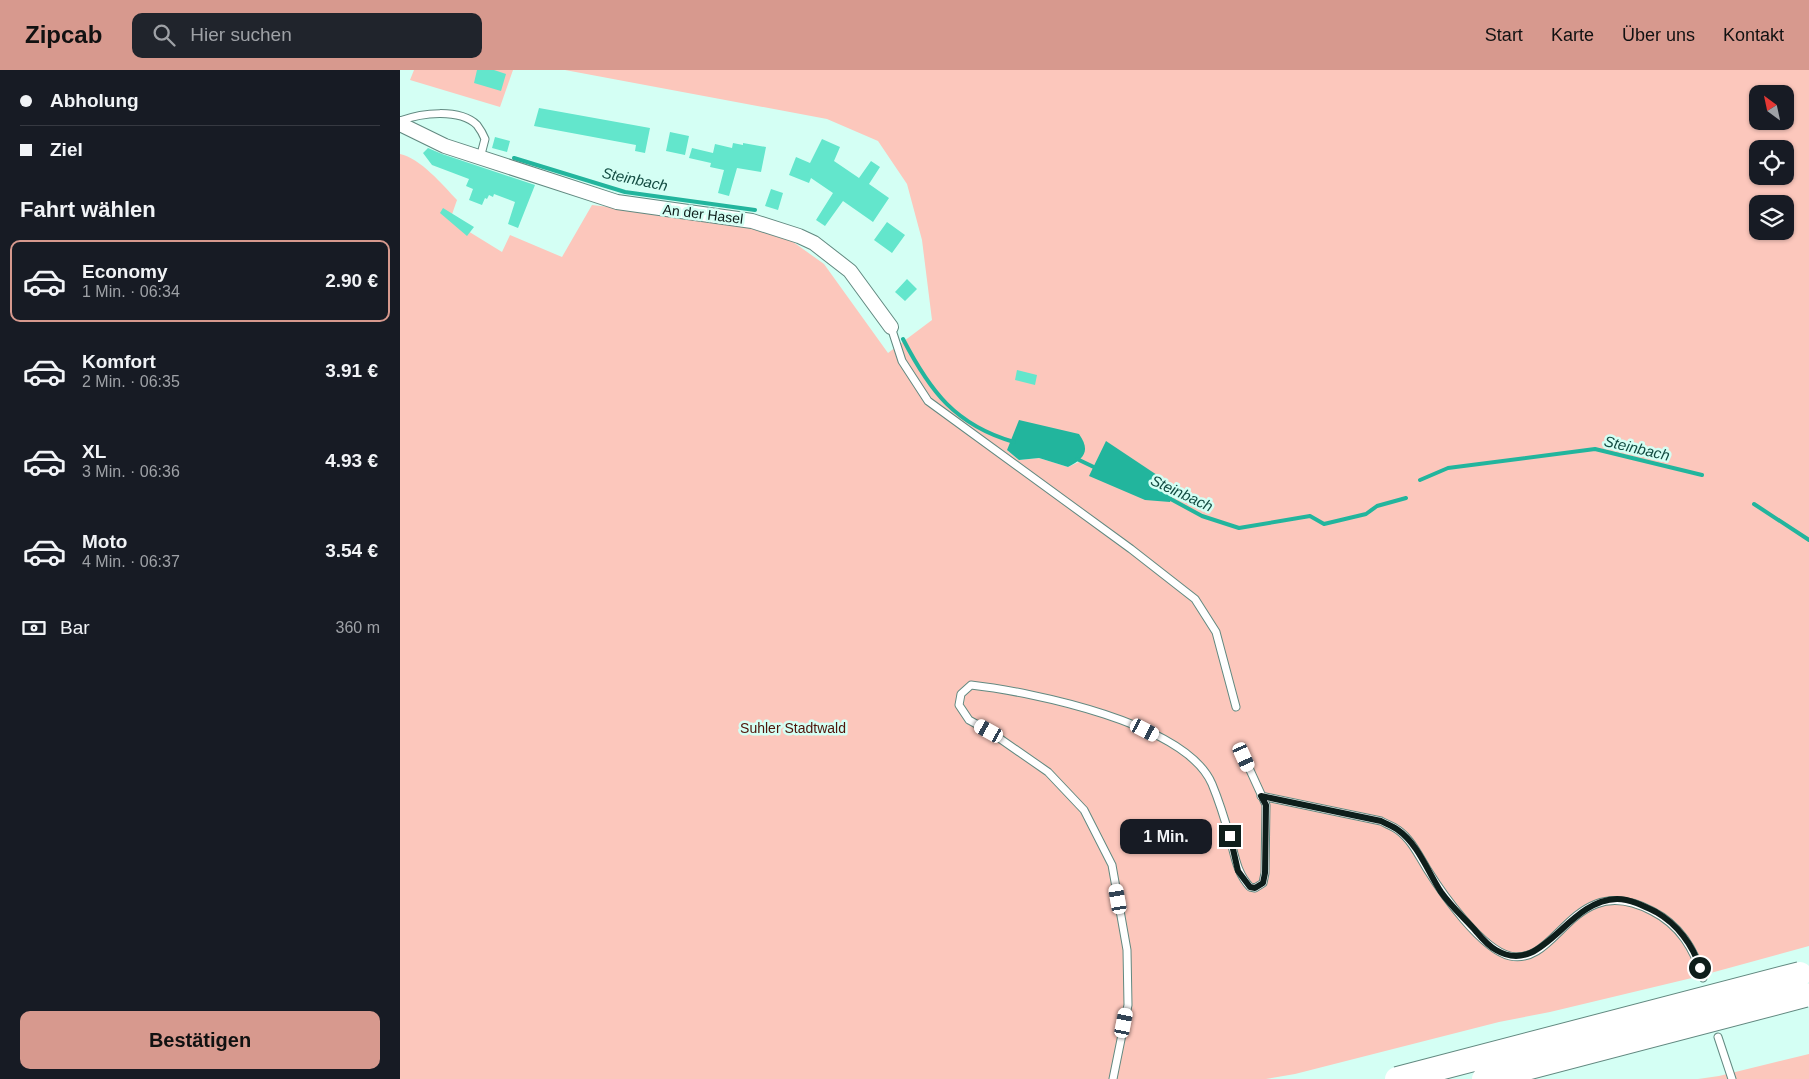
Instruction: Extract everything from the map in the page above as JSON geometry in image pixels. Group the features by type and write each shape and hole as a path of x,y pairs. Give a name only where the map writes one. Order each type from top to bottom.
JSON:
{"highway":[{"path":"1397,1079 1802,985 1484,1079"}],"street":[{"name":"An der Hasel","path":"400,122 445,146 617,202 752,221 798,236 814,243 850,271 891,327"}],"lane":[{"name":"An der Hasel","path":"400,122 413,116 443,113 468,119 478,126 485,139 480,158"},
{"path":"891,327 902,361 928,401 1195,598 1216,632 1236,707"},
{"path":"1113,1079 1128,1005 1127,950 1112,865 1084,810 1048,772 989,731 969,720 959,705 961,694 971,685 1002,689 1080,706 1117,719 1176,747 1196,762 1211,782 1230,836 1238,871 1250,887 1255,888 1263,883 1265,873 1266,805 1244,757"},
{"path":"1261,796 1381,821 1398,830 1412,844 1442,893 1479,935 1495,950 1509,956 1522,956 1534,952 1570,920 1590,906 1618,899 1643,906 1659,914 1672,924 1697,957 1703,978"},
{"path":"1718,1037 1732,1079"}],"green space":[{"path":"414,70 513,70 500,107 410,80"},
{"name":"Suhler Stadtwald","path":"565,70 1809,70 1809,946 1696,977 1550,1012 1499,1022 1295,1074 1266,1079 400,1079 400,154 423,166 457,200 450,220 502,252 510,235 562,257 592,205 737,222 789,239 824,264 888,353 932,320 922,240 907,184 878,141 827,119","holes":["1007,450 1081,461 1068,467 1039,458 1019,460"]},
{"path":"1809,1054 1809,1079 1698,1079 1719,1076"}],"shaded area":[{"path":"1019,420 1079,434 1085,445 1082,458 1068,467 1039,458 1019,460 1007,450"},
{"path":"1106,441 1175,487 1170,502 1145,500 1089,476"}],"building":[{"path":"477,70 494,70 506,74 501,91 474,83"},
{"path":"539,108 650,128 645,153 635,151 636,145 534,126"},
{"path":"670,132 689,136 685,155 666,151"},
{"path":"495,137 510,141 507,152 492,148"},
{"path":"822,139 840,147 834,161 859,178 871,161 880,167 869,184 889,198 873,222 843,201 825,226 816,220 833,193 811,178 809,183 789,175 796,157 810,163"},
{"path":"733,143 766,147 761,172 737,168 729,196 718,193 724,170 710,167 711,163 689,158 692,148 713,153 715,144 732,148"},
{"path":"428,148 535,185 518,228 508,224 515,202 494,194 493,197 489,195 487,199 485,198 482,205 469,200 473,189 466,186 469,179 432,165 423,153"},
{"path":"771,189 783,193 778,210 765,206"},
{"path":"443,208 474,227 467,236 440,213"},
{"path":"887,222 905,235 892,253 874,240"},
{"path":"907,279 917,289 905,301 895,292"},
{"path":"1017,370 1037,375 1035,385 1015,380"}],"waterway":[{"name":"Steinbach","path":"514,158 625,192 755,210"},
{"name":"Steinbach","path":"903,339 923,375 946,404 976,426 993,435 1014,442"},
{"name":"Steinbach","path":"1420,480 1448,468 1595,449 1702,475"},
{"path":"1077,459 1098,469"},
{"name":"Steinbach","path":"1167,497 1202,516 1239,528 1310,516 1324,524 1366,514 1377,506 1406,498"},
{"name":"Steinbach","path":"1754,504 1809,540"}],"route":[{"path":"1230,836 1238,871 1250,887 1255,888 1263,883 1265,873 1266,805 1261,796 1381,821 1398,830 1412,844 1442,893 1485,942 1495,950 1509,956 1522,956 1534,952 1570,920 1590,906 1618,899 1643,906 1659,914 1672,924 1697,957 1700,968"}]}
